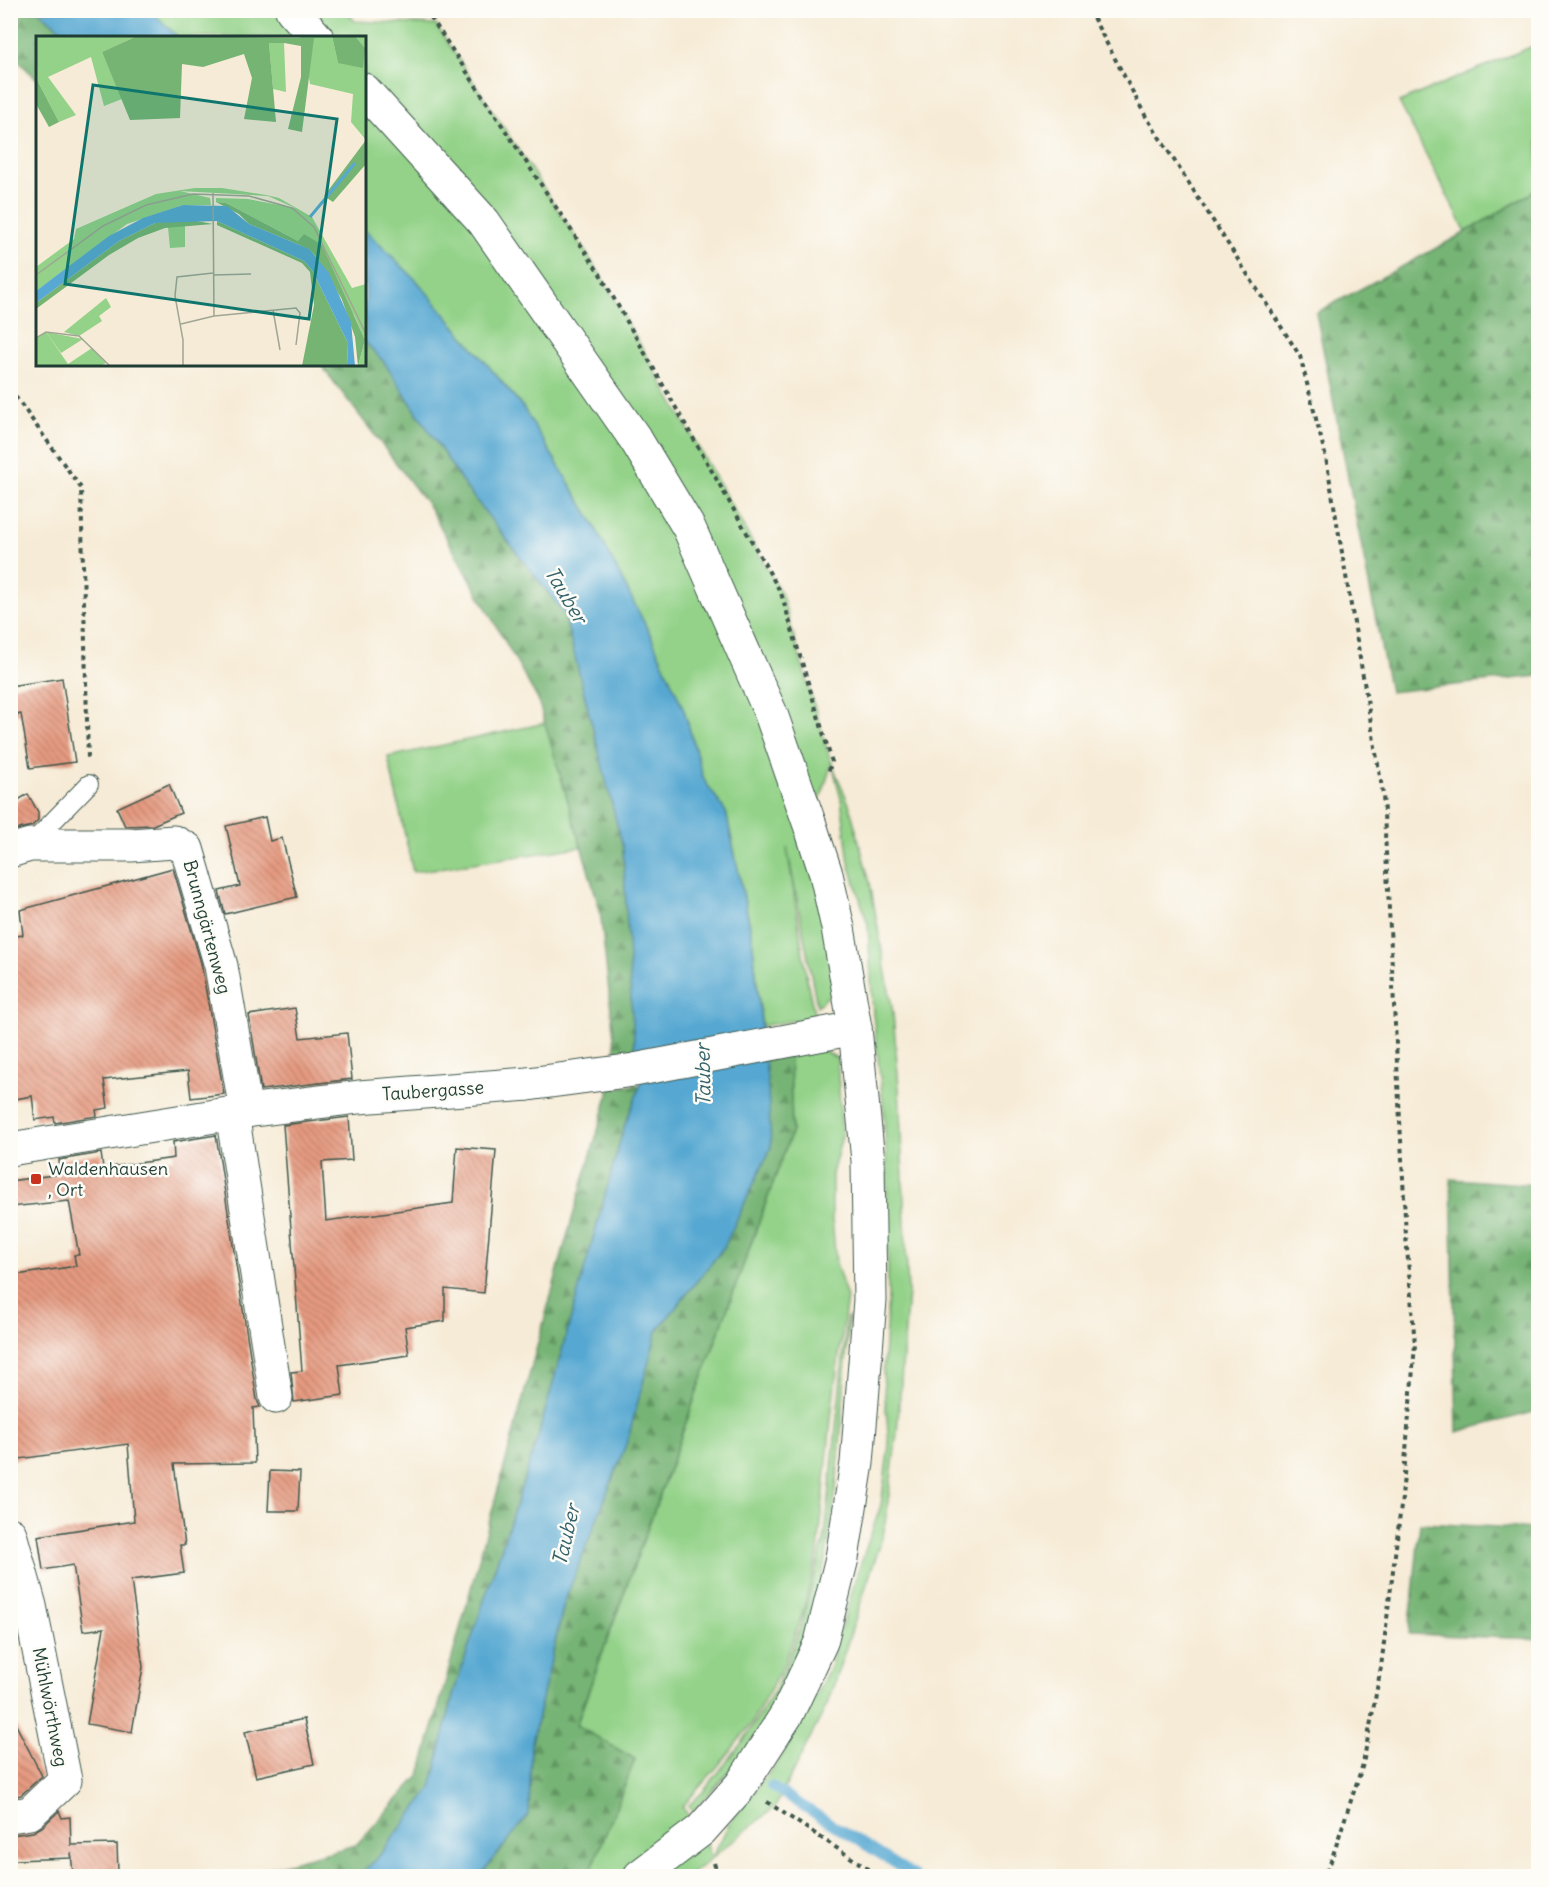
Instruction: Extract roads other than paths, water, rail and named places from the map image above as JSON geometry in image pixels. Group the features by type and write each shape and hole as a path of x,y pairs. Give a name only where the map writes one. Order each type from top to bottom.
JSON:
{"main road":[{"path":"292,10 315,36"},
{"path":"366,92 484,222 636,440 689,528 771,714 811,828 826,874 855,1028 868,1161 870,1300 857,1462 842,1558 821,1642 787,1714 741,1785 701,1830 640,1876"},
{"name":"Brunngärtenweg","path":"20,848 174,842 187,849 221,966 276,1397"},
{"name":"Taubergasse","path":"10,1149 239,1112 359,1097 528,1084 634,1070 855,1028"},
{"name":"Mühlwörthweg","path":"10,1534 20,1610 65,1780 30,1813 10,1816"}],"lane":[{"path":"20,848 89,784"}],"water":[{"path":"39,11 151,11 177,36 69,36"},
{"name":"Tauber","path":"366,231 418,282 522,406 590,517 650,634 684,710 704,780 726,812 752,936 768,1089 771,1147 724,1247 657,1331 627,1442 565,1600 531,1746 529,1814 480,1876 358,1876 376,1860 431,1789 454,1692 538,1437 624,1127 641,1084 635,1052 631,1000 623,848 564,613 465,486 384,362 366,343"}],"waterway":[{"path":"771,1786 915,1876"}],"place":[{"name":"Waldenhausen , Ort","path":"36,1179"}]}
